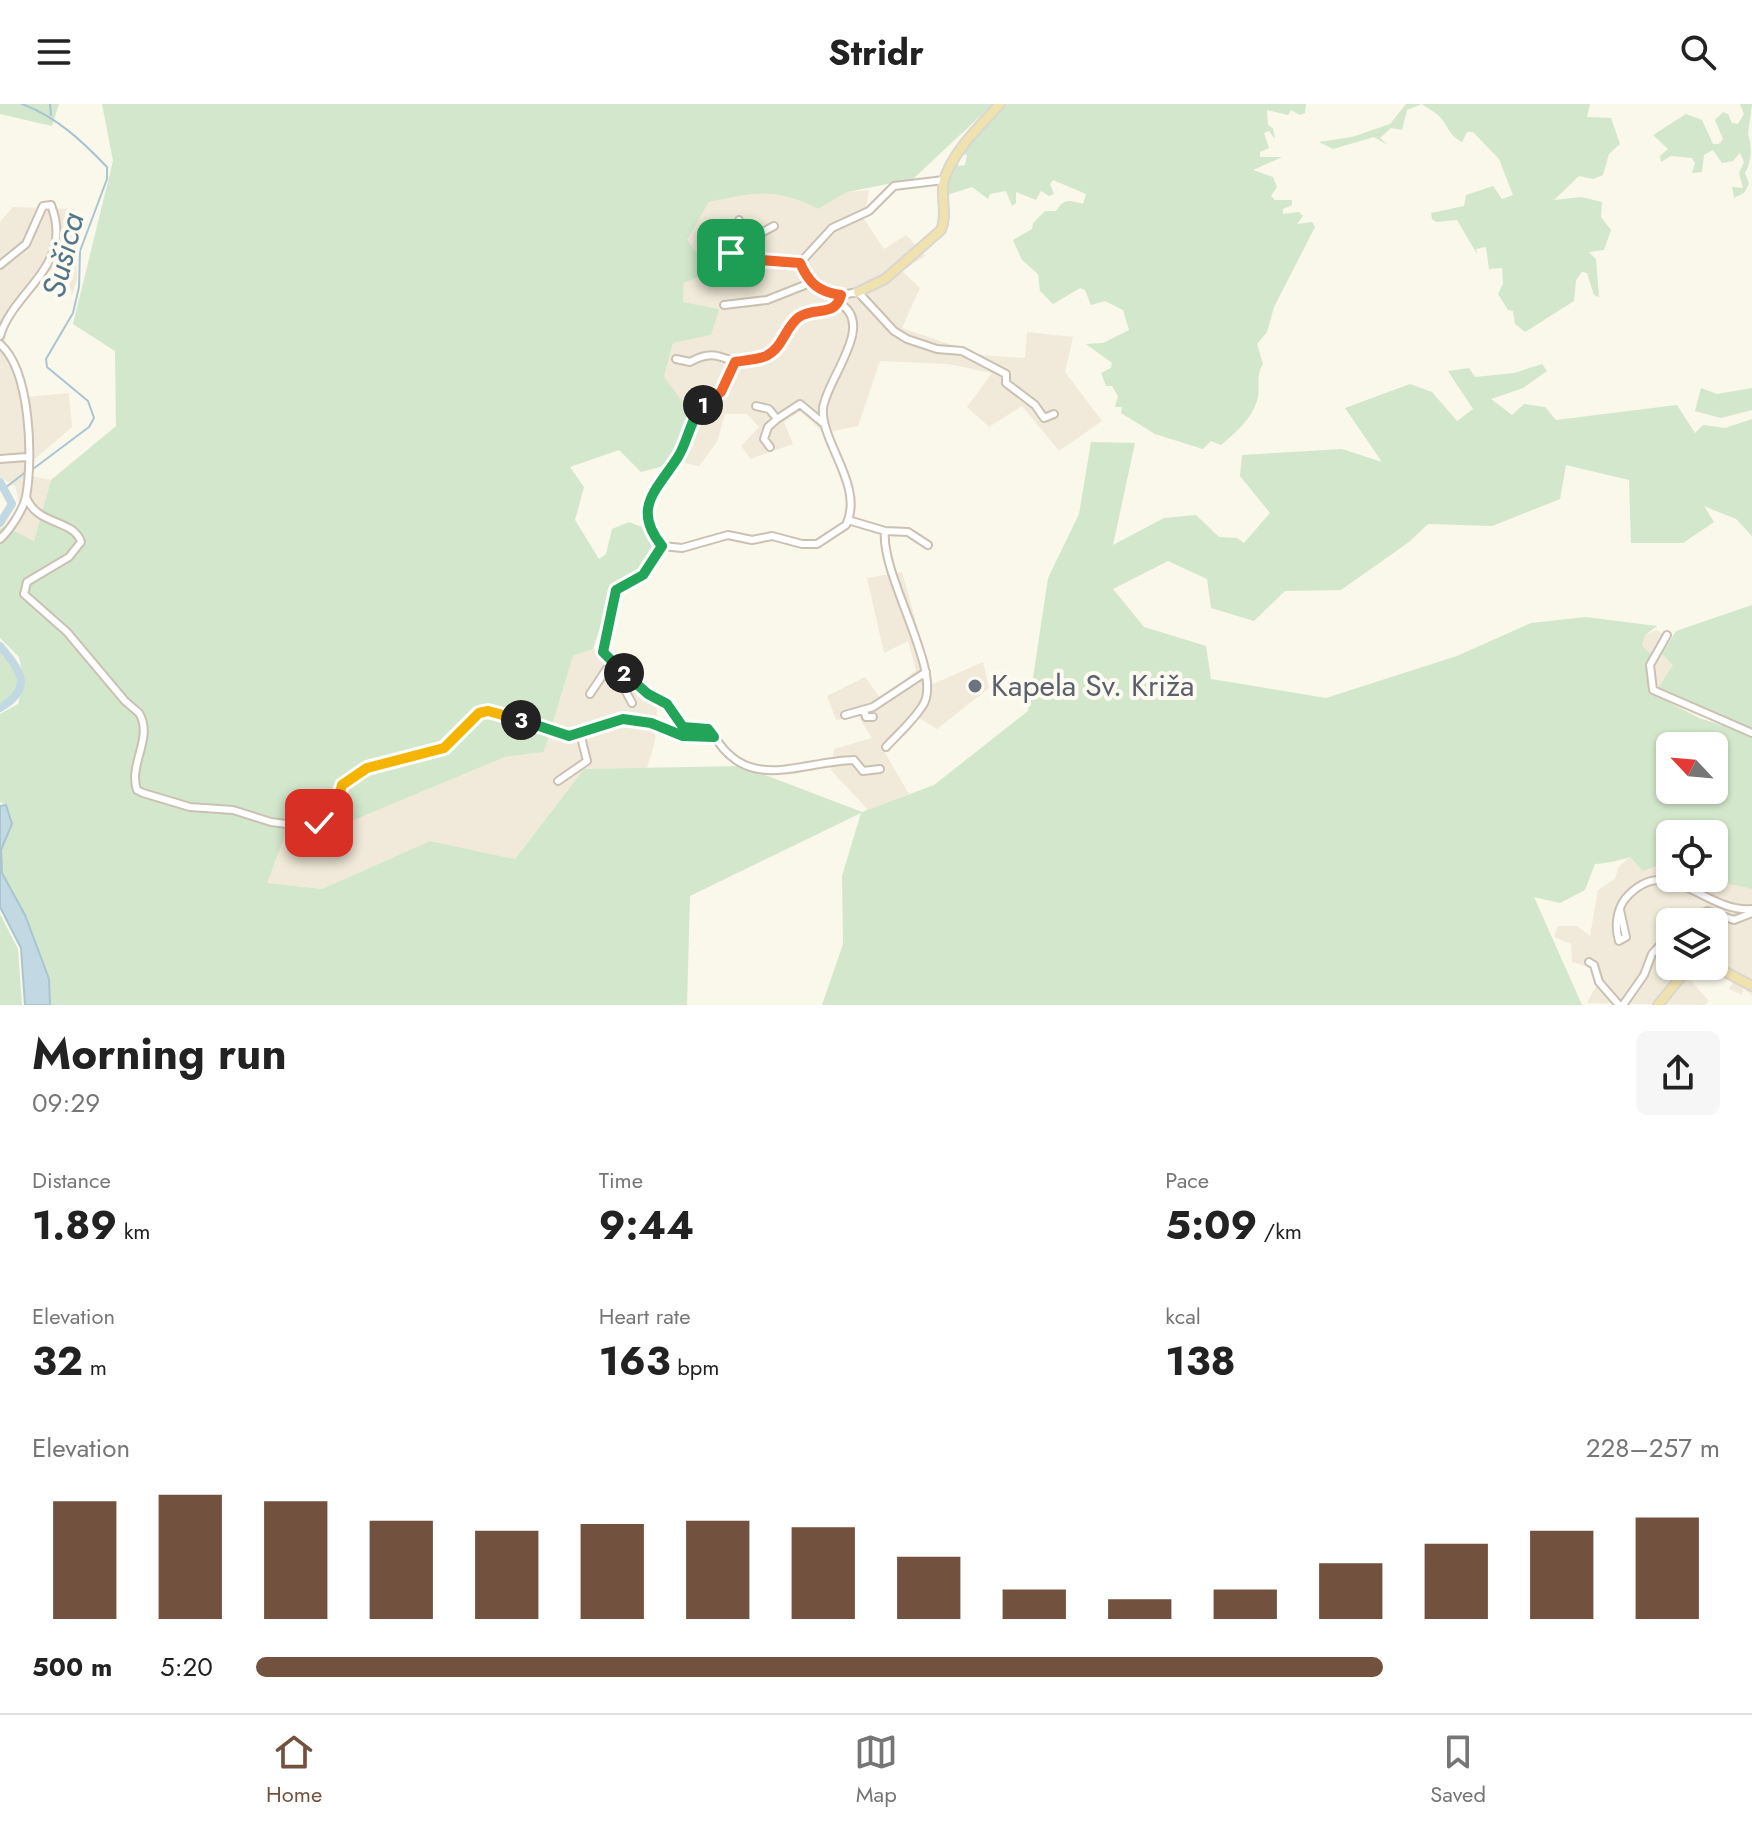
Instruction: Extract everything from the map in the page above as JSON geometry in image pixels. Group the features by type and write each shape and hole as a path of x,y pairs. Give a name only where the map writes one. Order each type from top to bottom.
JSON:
{"main road":[{"path":"858,292 876,285 941,230 944,223 945,180 952,163 999,104"},
{"path":"1728,973 1752,986"},
{"path":"1658,1005 1678,980"}],"street":[{"path":"800,263 832,228 869,211 894,186 945,180"},
{"path":"0,265 26,244 43,206 51,205 54,234 49,264 0,336"},
{"path":"739,220 732,238 731,251 736,255 800,263"},
{"path":"732,238 748,240 774,226"},
{"path":"800,263 810,283 840,299 849,312 853,334 829,385 823,423"},
{"path":"724,305 767,300 810,283"},
{"path":"676,359 690,362 705,354 735,362 765,357 776,349 798,318 806,313 829,310 840,299 858,292 894,331 921,346 962,351 1006,374 1006,383 1035,405 1044,418 1054,414"},
{"path":"0,344 11,359 29,416 26,497 0,539"},
{"path":"735,362 721,392 699,409 679,456 647,506 649,528 662,546 682,548 728,535 752,540 772,536 802,544 817,544 841,530 848,520 847,481 823,423 800,404 768,427 764,439 770,447"},
{"path":"756,406 769,409 777,419"},
{"path":"0,459 27,462"},
{"path":"26,497 41,517 76,531 81,542 69,557 27,582 24,594 67,632 125,701 139,713 144,737 134,780 137,790 143,793 190,807 233,810 271,822 309,827 333,811 342,785 350,778 374,765 444,748 479,713 507,715 556,734 580,733 623,719 651,723 683,736 714,737"},
{"path":"848,520 885,531 908,532 928,545"},
{"path":"885,531 887,565 926,672 927,695 924,705 886,747"},
{"path":"632,703 606,657 603,640 616,590 643,575 662,546"},
{"path":"1667,635 1650,665 1653,690 1752,733"},
{"path":"606,657 648,694 667,704 683,727 708,729 738,761 760,770 779,772 821,762 854,760 863,771 880,769"},
{"path":"612,669 630,678"},
{"path":"590,694 612,669"},
{"path":"845,715 888,699 926,672"},
{"path":"864,710 866,717 873,717"},
{"path":"558,781 587,761 580,733"},
{"path":"1620,910 1637,888 1661,880 1676,882 1729,907 1752,911"},
{"path":"1728,918 1734,920 1752,911"},
{"path":"1589,962 1594,965 1599,982 1621,1005 1644,975 1656,950"}],"shaded area":[{"path":"869,190 864,219 884,249 906,235 925,256 902,271 920,288 902,328 981,355 1025,358 1027,332 1073,337 1065,372 1102,421 1059,451 1022,406 989,427 967,407 992,373 948,364 880,361 858,426 824,433 800,411 784,422 793,444 751,459 741,446 759,427 747,414 725,414 717,442 699,466 679,462 689,410 664,378 673,343 710,335 718,309 683,302 687,240 709,202 758,191 791,195 818,209 847,192"},
{"path":"13,207 75,209 77,279 72,296 66,270 49,271 11,314 5,340 27,397 69,393 72,427 30,463 31,476 51,480 34,541 5,526 21,510 15,486 0,477 0,222"},
{"path":"902,572 933,684 983,662 989,688 937,729 919,718 885,753 909,794 868,810 831,770 834,749 872,738 858,716 836,720 827,696 865,677 881,699 916,670 908,641 884,653 867,578"},
{"path":"1656,630 1669,637 1662,654 1674,665 1657,690 1646,682 1641,647 1645,635"},
{"path":"593,649 617,656 657,706 655,741 647,768 584,769 515,859 430,841 322,889 266,883 299,798 317,803 330,830 505,757 544,752 573,656"},
{"path":"1629,857 1656,863 1656,892 1728,892 1728,884 1752,889 1752,996 1743,988 1742,995 1729,989 1735,978 1728,975 1728,908 1656,908 1656,980 1691,980 1709,1001 1705,1005 1587,1003 1596,986 1591,968 1572,962 1571,944 1554,937 1558,926 1577,926 1590,936 1598,890 1615,879 1618,868"}],"green space":[{"path":"0,104 59,104 52,126 0,114"},
{"path":"102,104 993,104 913,179 847,192 818,209 777,194 739,196 709,202 687,240 711,271 684,283 683,302 719,309 711,335 673,343 664,377 689,410 679,462 641,472 619,450 570,467 584,487 575,520 599,559 606,554 612,529 629,522 642,527 657,550 642,573 613,589 593,649 573,656 544,752 505,757 330,830 317,803 299,798 267,883 322,889 430,841 515,859 584,769 742,766 862,812 934,785 1028,711 1048,578 1079,514 1091,442 1135,443 1113,545 1164,518 1196,515 1219,537 1237,538 1244,543 1270,513 1240,476 1242,455 1342,449 1382,462 1345,408 1410,384 1432,392 1457,421 1473,409 1448,371 1469,368 1475,377 1514,373 1542,364 1547,371 1523,388 1491,399 1512,415 1524,404 1545,407 1556,420 1677,405 1695,433 1703,425 1725,428 1752,419 1752,536 1736,519 1704,506 1714,522 1683,543 1631,543 1629,480 1566,465 1560,499 1492,526 1428,524 1409,542 1341,590 1285,591 1254,621 1211,608 1207,579 1168,561 1113,589 1144,627 1206,646 1211,679 1326,698 1457,656 1531,623 1586,617 1657,626 1645,635 1642,646 1652,655 1646,666 1650,692 1699,718 1752,735 1752,889 1728,884 1728,820 1656,820 1656,866 1643,871 1630,857 1595,864 1585,890 1560,903 1534,897 1582,1005 822,1005 843,944 842,876 861,813 690,896 687,1005 50,1005 49,979 25,915 2,873 1,850 12,824 6,805 0,802 0,714 18,704 24,680 19,657 0,638 0,529 5,526 34,541 51,480 116,426 115,351 73,324 113,161"},
{"path":"1004,104 1306,104 1305,113 1300,115 1291,110 1288,115 1267,110 1268,125 1273,128 1275,139 1269,131 1264,133 1269,148 1260,152 1260,157 1282,157 1253,170 1273,177 1277,187 1271,196 1275,200 1292,200 1292,205 1283,209 1283,214 1299,212 1303,216 1297,224 1312,222 1315,227 1274,307 1267,332 1257,344 1263,364 1254,408 1242,426 1221,445 1211,441 1203,449 1155,434 1121,413 1122,407 1115,407 1118,396 1112,386 1106,386 1101,373 1111,368 1112,363 1086,344 1103,343 1129,330 1123,310 1105,301 1091,305 1085,290 1080,288 1053,304 1040,291 1038,274 1022,260 1013,240 1032,229 1033,223 1045,211 1056,211 1067,201 1083,204 1086,194 1053,180 1050,184 1054,194 1049,196 1041,191 1036,200 1016,192 1016,203 1012,206 1006,191 990,194 988,199 972,187 947,195 951,168 956,162 959,166 965,165 967,155 961,154"},
{"path":"1406,104 1422,104 1407,110 1402,130 1391,128 1380,138 1388,145 1374,137 1333,149 1319,142 1352,137 1390,124"},
{"path":"1422,104 1590,104 1587,117 1611,118 1620,144 1609,154 1603,175 1593,179 1579,176 1554,200 1581,197 1602,202 1601,217 1611,230 1604,250 1589,252 1596,259 1599,297 1594,295 1587,273 1582,272 1576,280 1574,301 1525,332 1515,324 1513,311 1508,310 1498,294 1503,284 1502,268 1489,269 1486,247 1476,249 1477,254 1457,220 1436,222 1431,213 1464,206 1466,195 1493,186 1502,199 1513,195 1499,159 1473,132 1467,132 1462,142 1457,139 1439,116"},
{"path":"1740,104 1752,104 1748,134 1751,154 1745,173 1749,184 1744,193 1734,198 1732,187 1743,188 1739,173 1744,162 1740,153 1733,161 1722,163 1713,150 1704,155 1702,172 1692,173 1695,163 1692,158 1671,156 1661,162 1660,156 1668,149 1653,135 1686,114 1702,120 1713,144 1719,144 1723,139 1715,120 1723,112 1728,114 1732,123 1738,124 1744,114"},
{"path":"1701,388 1717,394 1752,388 1752,410 1721,418 1695,411"},
{"path":"1752,605 1752,730 1657,690 1673,665 1662,654 1676,631"},
{"path":"0,650 16,672 18,685 15,692 0,705"},
{"path":"0,914 18,949 22,1005 0,1005"}],"water":[{"path":"6,805 12,824 1,850 2,873 25,915 49,979 50,1005 25,1005 21,948 0,907 0,806"}],"waterway":[{"name":"Sušica","path":"22,104 58,123 107,167 107,179 80,251 79,287 73,313 46,359 47,367 88,401 94,418 89,427 33,469"},
{"path":"50,104 51,115"},
{"name":"Sušica","path":"5,488 27,471"},
{"path":"0,482 12,504 0,523"},
{"path":"0,646 14,663 21,679 17,693 0,708"}],"place":[{"name":"Kapela Sv. Križa","path":"975,686"}],"route":[{"path":"319,823 336,807 342,785 350,778 374,765 444,748 452,743 474,716 488,711 569,736 629,719 651,723 683,736 714,737 711,730 691,730 679,724 667,704 648,694 606,657 603,640 616,590 643,575 662,546 649,528 647,506 655,489 679,456 699,409 721,392 735,362 765,357 776,349 798,318 806,313 829,310 839,303 841,295 825,293 810,283 800,263 786,259 747,259 731,253"}]}
